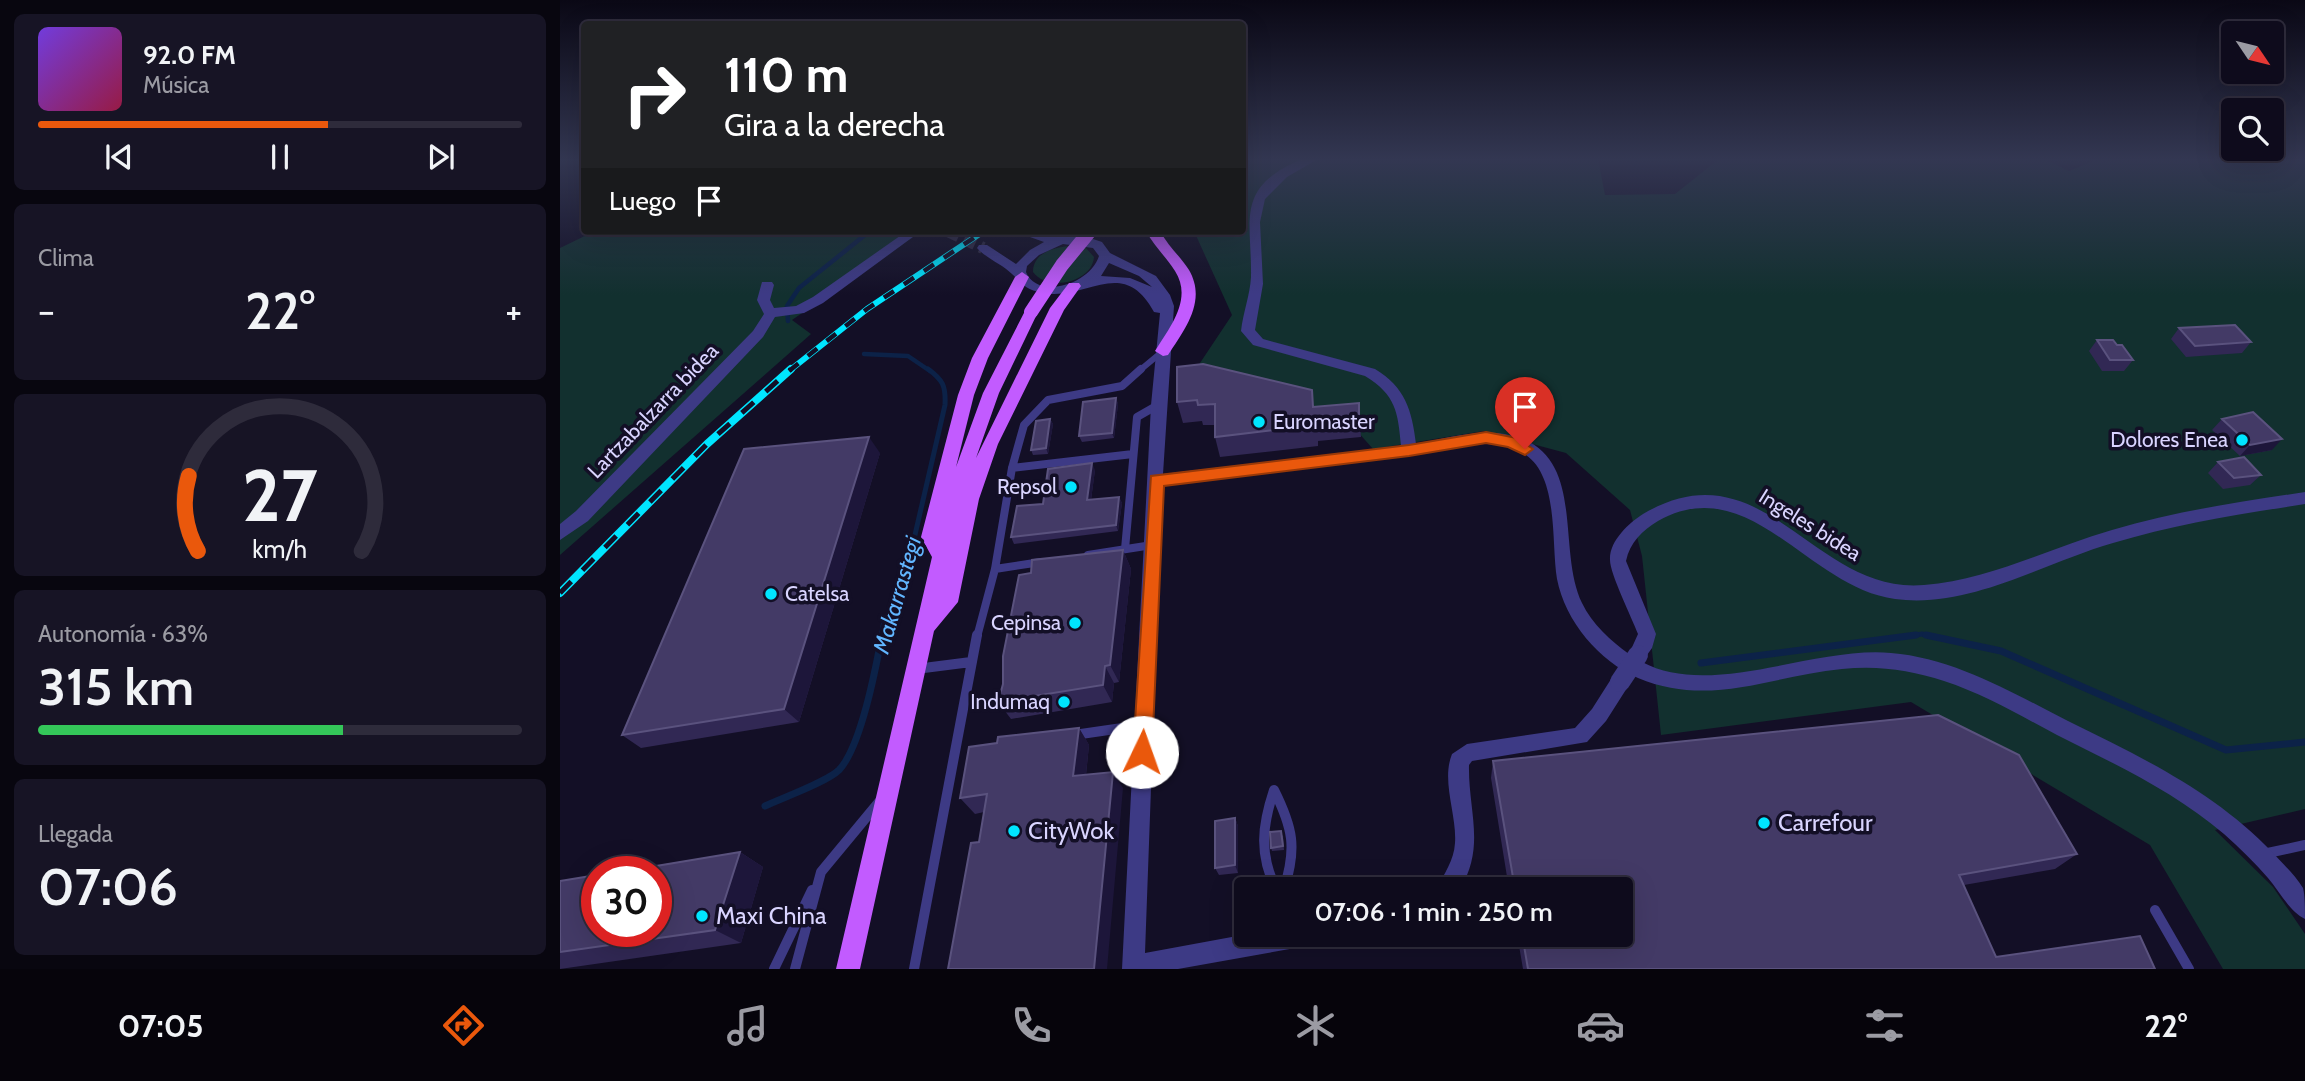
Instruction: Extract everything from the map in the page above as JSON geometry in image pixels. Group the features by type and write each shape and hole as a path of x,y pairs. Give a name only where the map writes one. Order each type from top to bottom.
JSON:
{"main road":[{"path":"848,969 941,557 971,443 996,375 1031,312 1062,265 1087,235"},
{"path":"1156,235 1182,272 1190,293 1186,313 1164,349"},
{"path":"941,557 930,537 958,420 980,358 1021,275"},
{"path":"925,628 948,602 970,499 989,444 1057,308 1079,284"}],"street":[{"path":"1256,204 1254,219 1257,281 1248,331 1258,342 1370,372 1386,381 1401,398 1409,450"},
{"path":"767,285 763,298 766,309 776,312 799,310 824,296 909,235"},
{"path":"1030,235 1098,245 1105,256 1141,271 1159,286 1167,306 1158,405 1157,481 1133,967 1234,947"},
{"path":"1021,275 1021,264 1036,249 1061,240"},
{"path":"983,248 1033,286 1042,289 1119,279 1146,289 1158,306 1164,349"},
{"path":"1079,284 1100,270 1105,256"},
{"name":"Lartzabalzarra bidea","path":"560,533 582,516 758,334 776,312"},
{"path":"1157,481 1486,438 1512,442 1539,457 1550,472 1558,492 1561,557 1573,603 1600,640 1619,659 1646,673 1690,683 1721,683 1864,659 1916,664 1945,672 2013,703 2173,786 2228,825 2262,854 2305,908"},
{"name":"Ingeles bidea","path":"1455,877 1468,846 1458,774 1459,761 1467,753 1580,736 1599,715 1646,642 1647,634 1618,561 1619,551 1641,523 1672,506 1699,499 1720,500 1773,525 1846,575 1895,592 1953,587 1982,581 2046,557 2147,527 2305,498"}],"lane":[{"path":"914,969 957,750 971,662 995,569 1012,468 1024,425 1048,400 1122,386 1164,349"},
{"path":"1125,549 1137,417 1158,405"},
{"path":"1012,468 1133,454"},
{"path":"1073,557 1154,545"},
{"path":"995,569 1047,561"},
{"path":"916,669 971,662"},
{"path":"1063,736 1143,725"},
{"path":"957,750 970,748"},
{"path":"1269,877 1264,869 1261,825 1274,790 1293,827 1293,865 1288,877"},
{"path":"774,969 821,872 888,792"},
{"path":"2262,854 2305,845"},
{"path":"795,969 821,872"},
{"path":"2155,911 2189,969"}],"green space":[{"path":"1246,204 2305,204 2305,809 2215,830 2273,887 2305,934 2305,969 2223,969 2150,845 1911,702 1661,735 1642,556 1630,510 1566,453 1484,431 1373,449 1342,414 1192,375 1232,315 1196,235 1246,235"},
{"path":"587,235 916,235 792,320 811,334 560,555 560,248"},
{"path":"1078,246 1086,248 1094,257 1086,273 1078,278 1068,282 1048,282 1033,272 1038,259 1049,250"}],"building":[{"path":"2235,325 2251,342 2195,346 2179,328"},
{"path":"2097,340 2113,340 2117,345 2122,345 2133,360 2110,360"},
{"path":"1203,364 1312,390 1313,407 1359,403 1359,416 1315,421 1315,425 1215,437 1215,404 1198,405 1197,400 1177,402 1177,367"},
{"path":"1116,398 1112,433 1079,436 1083,402"},
{"path":"2253,412 2282,439 2250,445 2222,419"},
{"path":"1050,419 1046,448 1031,450 1036,421"},
{"name":"Catelsa","path":"869,437 784,709 622,735 744,449"},
{"path":"2244,457 2261,475 2234,478 2218,462"},
{"path":"1092,463 1087,500 1119,497 1116,525 1011,537 1017,506 1043,504 1048,469"},
{"name":"Cepinsa","path":"1123,550 1110,665 1105,666 1103,685 998,702 1003,684 1003,656 1019,575 1031,573 1032,560"},
{"name":"Carrefour","path":"1938,715 2019,755 2077,854 1959,875 1996,957 2140,936 2155,969 1528,969 1524,947 1633,947 1633,877 1513,877 1493,761"},
{"path":"1079,728 1073,776 1113,772 1094,969 948,969 971,843 979,842 987,794 960,798 969,747 997,743 998,737"},
{"path":"1235,818 1235,865 1215,868 1215,821"},
{"path":"1281,831 1283,846 1271,848 1270,832"},
{"path":"740,852 715,930 672,936 672,863"},
{"path":"581,878 581,947 595,947 560,952 560,881"}],"waterway":[{"name":"Makarrastegi","path":"788,321 787,306 799,288 865,235"},
{"name":"Makarrastegi","path":"864,354 908,356 930,371"},
{"name":"Makarrastegi","path":"881,637 884,621 899,604 945,405 942,384 928,369"},
{"name":"Makarrastegi","path":"765,806 825,780 839,770 847,759 867,706 882,635"},
{"path":"1911,636 1916,635"},
{"path":"1911,636 1926,635"},
{"path":"1926,635 2001,651 2226,750 2305,742"},
{"path":"1926,635 1934,637"},
{"path":"1701,663 1911,636"},
{"path":"1902,637 1911,636"}],"tunnel":[{"path":"956,235 983,248"}],"railway":[{"path":"789,371 867,309 978,235"},
{"path":"560,593 707,444 791,369"}],"place":[{"name":"Euromaster","path":"1259,422"},
{"name":"Dolores Enea","path":"2242,440"},
{"name":"Repsol","path":"1071,487"},
{"name":"Catelsa","path":"771,594"},
{"name":"Cepinsa","path":"1075,623"},
{"name":"Indumaq","path":"1064,702"},
{"name":"Carrefour","path":"1764,823"},
{"name":"CityWok","path":"1014,831"},
{"name":"Maxi China","path":"702,916"}],"route":[{"path":"1142,752 1157,481 1486,438 1512,442 1525,449"}]}
